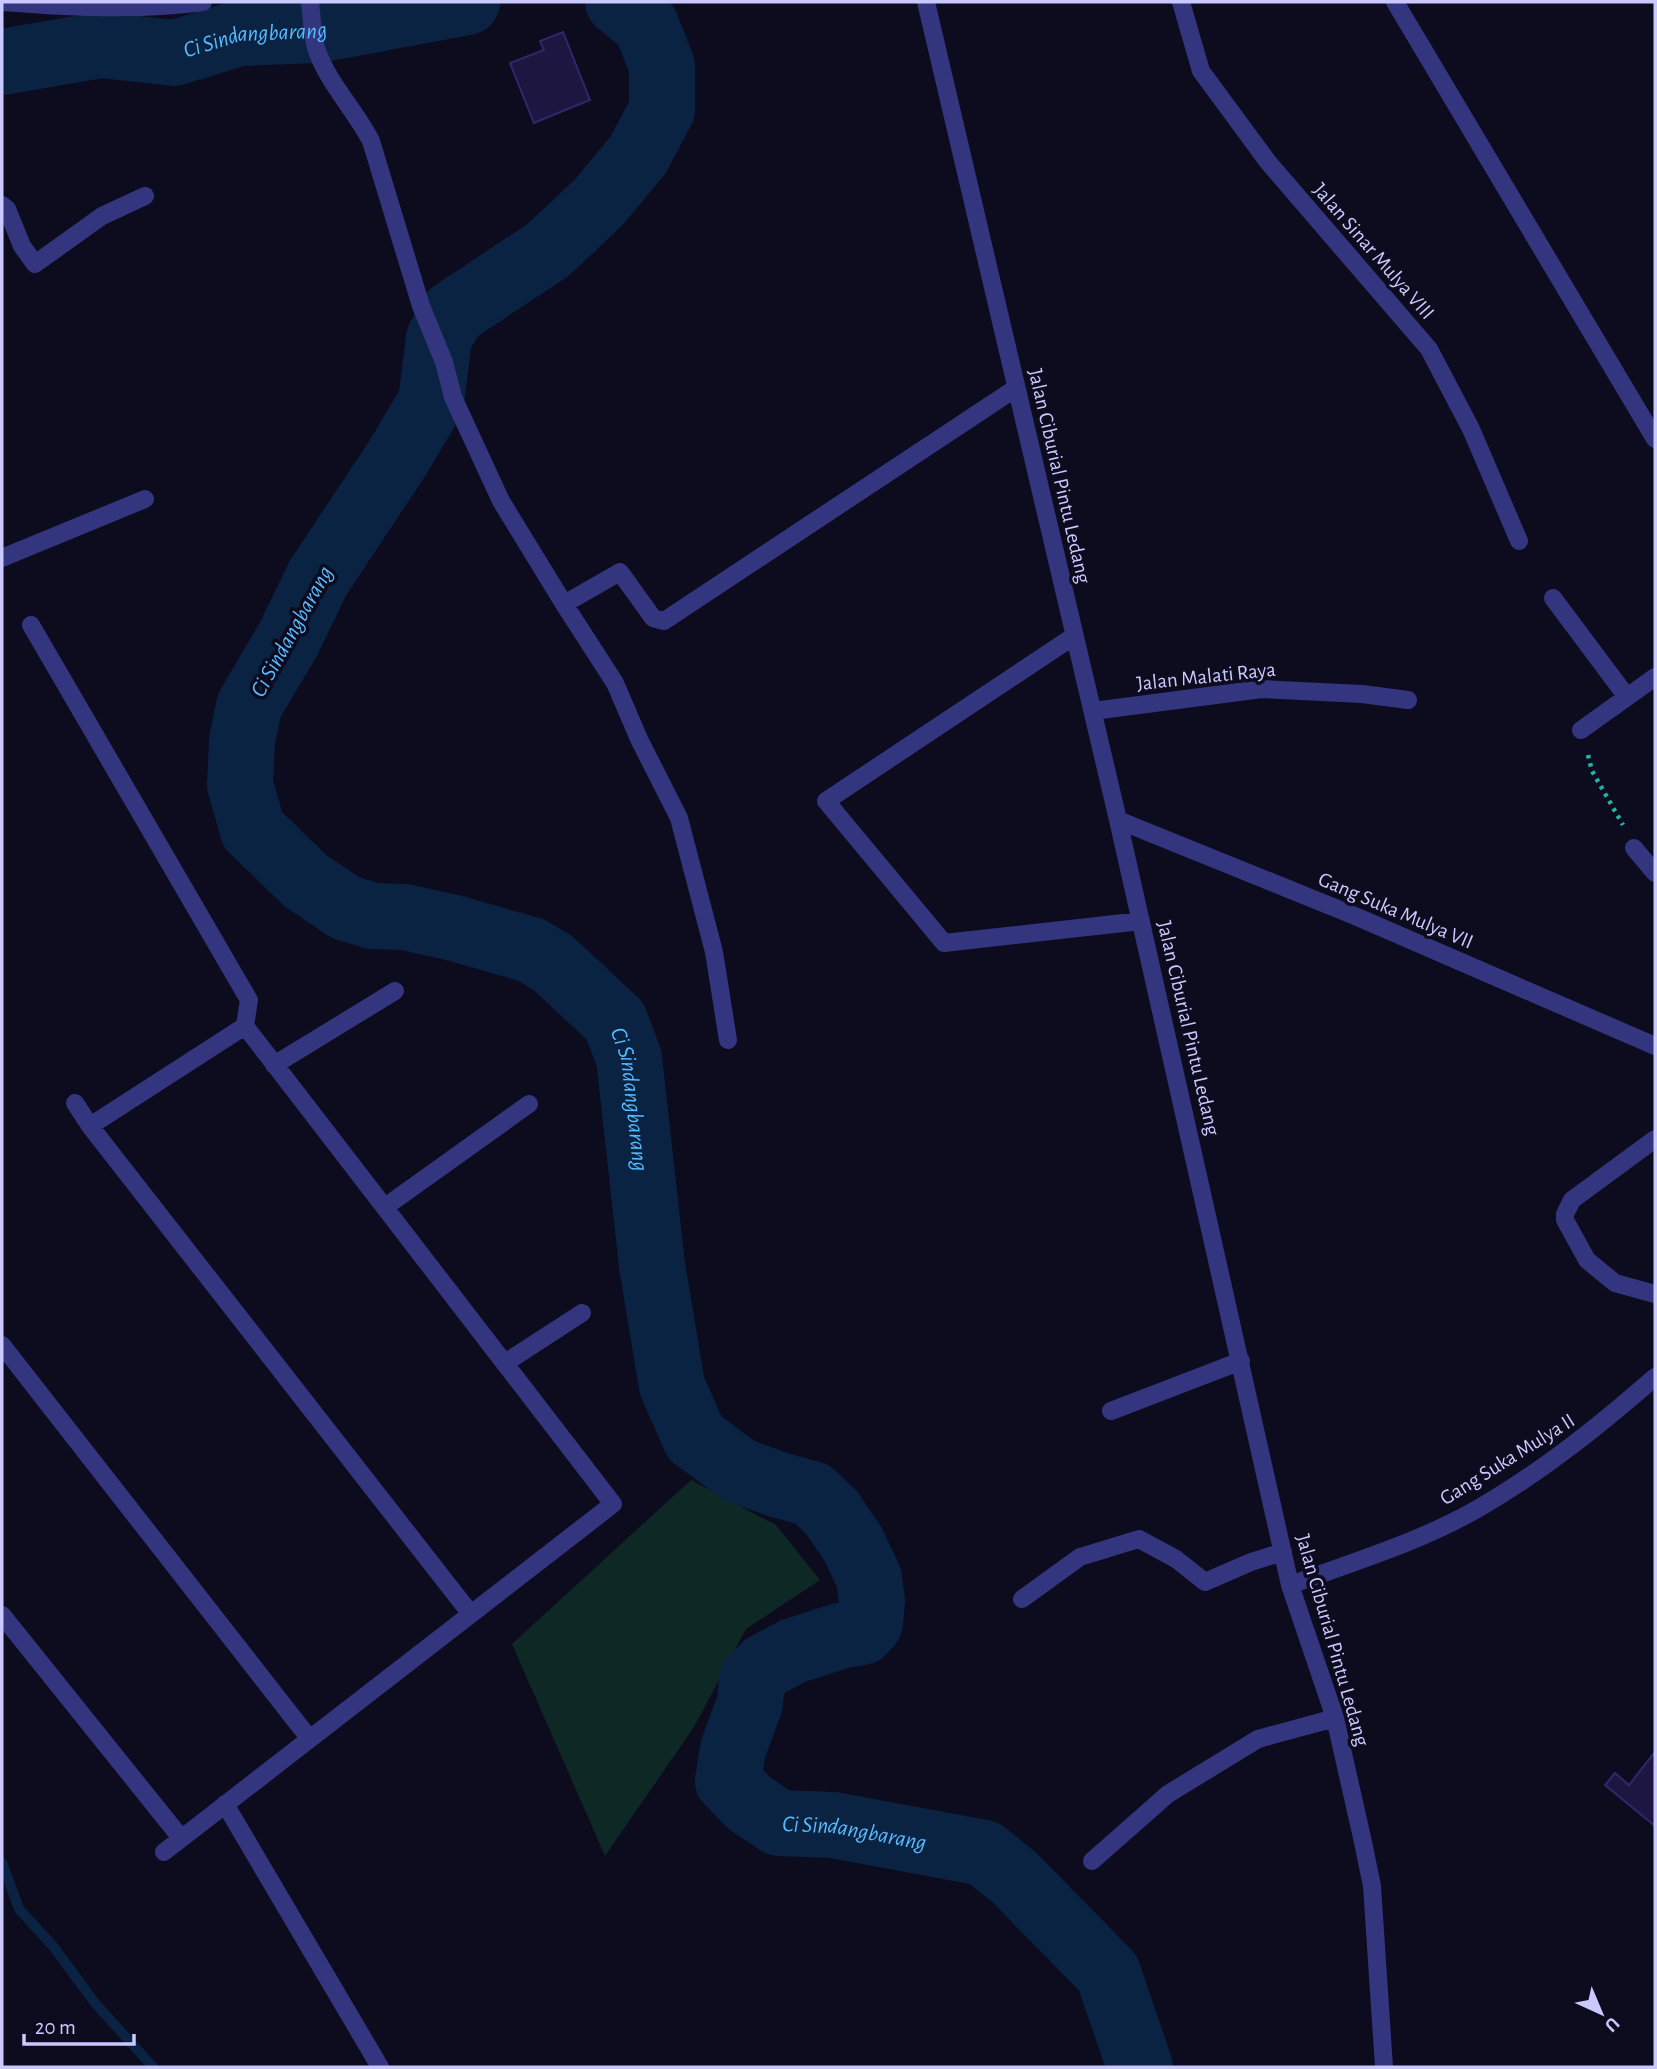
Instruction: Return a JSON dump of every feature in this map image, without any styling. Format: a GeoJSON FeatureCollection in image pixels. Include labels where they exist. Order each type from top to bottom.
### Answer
{"type":"FeatureCollection","features":[{"type":"Feature","properties":{"kind":"street"},"geometry":{"type":"LineString","coordinates":[[2,2],[59,6],[176,5],[203,2]]}},
{"type":"Feature","properties":{"kind":"street","name":"Jalan Ciburial Pintu Ledang"},"geometry":{"type":"LineString","coordinates":[[926,2],[1093,711],[1290,1585],[1335,1718],[1372,1886],[1384,2067]]}},
{"type":"Feature","properties":{"kind":"street","name":"Jalan Sinar Mulya VIII"},"geometry":{"type":"LineString","coordinates":[[1181,2],[1200,71],[1268,162],[1429,349],[1471,429],[1519,541]]}},
{"type":"Feature","properties":{"kind":"street"},"geometry":{"type":"LineString","coordinates":[[1395,2],[1655,439]]}},
{"type":"Feature","properties":{"kind":"street"},"geometry":{"type":"LineString","coordinates":[[311,6],[316,50],[336,88],[358,116],[371,141],[421,306],[444,362],[453,397],[501,502],[615,683],[639,739],[679,818],[714,952],[728,1040]]}},
{"type":"Feature","properties":{"kind":"street"},"geometry":{"type":"LineString","coordinates":[[2,205],[34,264],[102,216],[145,196]]}},
{"type":"Feature","properties":{"kind":"street"},"geometry":{"type":"LineString","coordinates":[[564,604],[620,572],[653,618],[664,621],[1016,388]]}},
{"type":"Feature","properties":{"kind":"street"},"geometry":{"type":"LineString","coordinates":[[2,558],[145,499]]}},
{"type":"Feature","properties":{"kind":"street"},"geometry":{"type":"LineString","coordinates":[[1553,598],[1627,697]]}},
{"type":"Feature","properties":{"kind":"street"},"geometry":{"type":"LineString","coordinates":[[31,625],[249,1000],[245,1026],[612,1504],[164,1852]]}},
{"type":"Feature","properties":{"kind":"street"},"geometry":{"type":"LineString","coordinates":[[1074,636],[826,801],[944,943],[1141,921]]}},
{"type":"Feature","properties":{"kind":"street"},"geometry":{"type":"LineString","coordinates":[[1581,730],[1655,677]]}},
{"type":"Feature","properties":{"kind":"street","name":"Jalan Malati Raya"},"geometry":{"type":"LineString","coordinates":[[1093,711],[1262,690],[1362,694],[1408,700]]}},
{"type":"Feature","properties":{"kind":"street","name":"Gang Suka Mulya VII"},"geometry":{"type":"LineString","coordinates":[[1118,820],[1355,916],[1655,1046]]}},
{"type":"Feature","properties":{"kind":"street"},"geometry":{"type":"LineString","coordinates":[[1634,848],[1655,873]]}},
{"type":"Feature","properties":{"kind":"street"},"geometry":{"type":"LineString","coordinates":[[274,1065],[395,991]]}},
{"type":"Feature","properties":{"kind":"street"},"geometry":{"type":"LineString","coordinates":[[90,1126],[245,1026]]}},
{"type":"Feature","properties":{"kind":"street"},"geometry":{"type":"LineString","coordinates":[[75,1103],[90,1126],[470,1612]]}},
{"type":"Feature","properties":{"kind":"street"},"geometry":{"type":"LineString","coordinates":[[385,1207],[529,1104]]}},
{"type":"Feature","properties":{"kind":"street"},"geometry":{"type":"LineString","coordinates":[[1655,1139],[1572,1200],[1564,1214],[1587,1260],[1615,1283],[1655,1294]]}},
{"type":"Feature","properties":{"kind":"street"},"geometry":{"type":"LineString","coordinates":[[505,1363],[582,1313]]}},
{"type":"Feature","properties":{"kind":"street"},"geometry":{"type":"LineString","coordinates":[[2,1345],[309,1738]]}},
{"type":"Feature","properties":{"kind":"street"},"geometry":{"type":"LineString","coordinates":[[1111,1410],[1241,1361]]}},
{"type":"Feature","properties":{"kind":"street","name":"Gang Suka Mulya II"},"geometry":{"type":"LineString","coordinates":[[1290,1585],[1425,1535],[1478,1509],[1522,1482],[1591,1432],[1655,1377]]}},
{"type":"Feature","properties":{"kind":"street"},"geometry":{"type":"LineString","coordinates":[[1022,1599],[1080,1557],[1139,1539],[1176,1559],[1205,1582],[1283,1552]]}},
{"type":"Feature","properties":{"kind":"street"},"geometry":{"type":"LineString","coordinates":[[2,1615],[181,1838]]}},
{"type":"Feature","properties":{"kind":"street"},"geometry":{"type":"LineString","coordinates":[[1092,1861],[1168,1794],[1258,1739],[1335,1718]]}},
{"type":"Feature","properties":{"kind":"street"},"geometry":{"type":"LineString","coordinates":[[225,1804],[380,2067]]}},
{"type":"Feature","properties":{"kind":"path"},"geometry":{"type":"LineString","coordinates":[[1581,730],[1592,771],[1634,848]]}},
{"type":"Feature","properties":{"kind":"green space"},"geometry":{"type":"Polygon","coordinates":[[[691,1480],[776,1525],[820,1580],[746,1629],[694,1727],[605,1856],[512,1644],[691,1480]]]}},
{"type":"Feature","properties":{"kind":"building"},"geometry":{"type":"Polygon","coordinates":[[[563,32],[590,100],[534,123],[510,63],[544,50],[540,41],[563,32]]]}},
{"type":"Feature","properties":{"kind":"building"},"geometry":{"type":"Polygon","coordinates":[[[1655,1752],[1655,1826],[1605,1785],[1615,1773],[1629,1785],[1655,1752]]]}},
{"type":"Feature","properties":{"kind":"waterway","name":"Ci Sindangbarang"},"geometry":{"type":"LineString","coordinates":[[2,62],[101,45],[174,53],[240,33],[317,30],[467,2]]}},
{"type":"Feature","properties":{"kind":"waterway","name":"Ci Sindangbarang"},"geometry":{"type":"LineString","coordinates":[[618,2],[646,25],[662,66],[662,110],[638,155],[599,202],[548,250],[453,313],[439,338],[431,402],[397,459],[318,578],[288,640],[249,706],[242,741],[240,785],[253,830],[306,881],[346,908],[373,916],[405,917],[454,928],[531,950],[554,964],[615,1021],[629,1058],[652,1265],[672,1386],[695,1438],[740,1471],[812,1494],[832,1513],[853,1544],[869,1578],[872,1601],[870,1623],[862,1632],[793,1651],[765,1666],[752,1680],[750,1703],[733,1749],[728,1781],[749,1803],[779,1823],[833,1825],[984,1853],[1015,1878],[1108,1973],[1140,2067]]}},
{"type":"Feature","properties":{"kind":"waterway"},"geometry":{"type":"LineString","coordinates":[[2,1862],[19,1909],[53,1946],[95,2003],[153,2067]]}}]}
